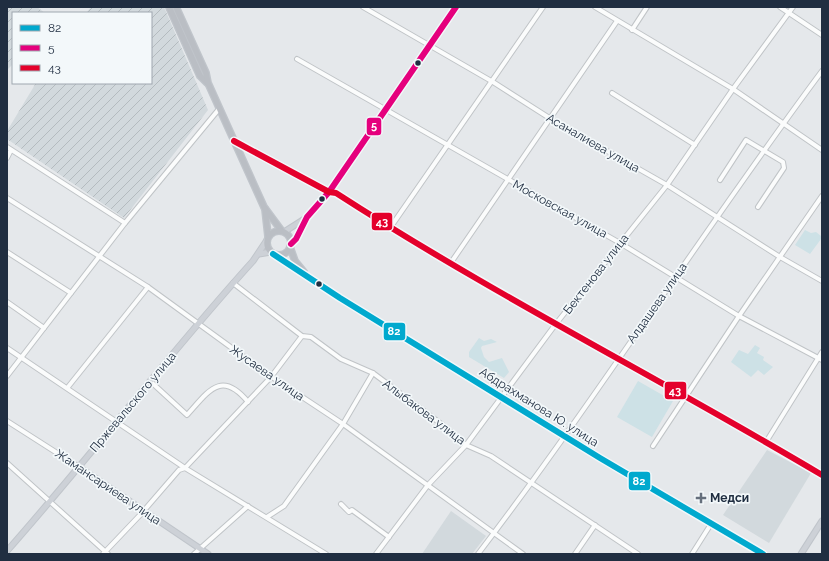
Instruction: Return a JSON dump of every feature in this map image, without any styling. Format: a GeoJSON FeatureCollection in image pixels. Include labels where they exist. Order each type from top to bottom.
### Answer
{"type":"FeatureCollection","features":[{"type":"Feature","properties":{"kind":"highway"},"geometry":{"type":"LineString","coordinates":[[169,7],[200,76],[208,83]]}},
{"type":"Feature","properties":{"kind":"highway"},"geometry":{"type":"LineString","coordinates":[[176,7],[206,73],[208,83],[219,109],[264,206],[268,222],[267,247],[272,253],[283,255],[291,246],[290,236],[282,231],[264,206]]}},
{"type":"Feature","properties":{"kind":"highway"},"geometry":{"type":"LineString","coordinates":[[268,238],[273,232],[282,231]]}},
{"type":"Feature","properties":{"kind":"highway","name":"Абдрахманова Ю. улица"},"geometry":{"type":"LineString","coordinates":[[291,246],[295,261],[305,274]]}},
{"type":"Feature","properties":{"kind":"highway","name":"Абдрахманова Ю. улица"},"geometry":{"type":"LineString","coordinates":[[272,253],[340,298],[711,524],[763,554]]}},
{"type":"Feature","properties":{"kind":"main road"},"geometry":{"type":"LineString","coordinates":[[291,246],[307,217],[329,192],[456,7]]}},
{"type":"Feature","properties":{"kind":"main road"},"geometry":{"type":"LineString","coordinates":[[234,141],[329,192],[336,194],[450,264],[555,325],[620,358],[822,475]]}},
{"type":"Feature","properties":{"kind":"main road"},"geometry":{"type":"LineString","coordinates":[[282,231],[307,217]]}},
{"type":"Feature","properties":{"kind":"main road","name":"Пржевальского улица"},"geometry":{"type":"LineString","coordinates":[[7,551],[50,502],[198,324],[259,254],[268,238]]}},
{"type":"Feature","properties":{"kind":"main road"},"geometry":{"type":"LineString","coordinates":[[259,254],[272,253]]}},
{"type":"Feature","properties":{"kind":"main road","name":"Жамансариева улица"},"geometry":{"type":"LineString","coordinates":[[79,467],[208,554]]}},
{"type":"Feature","properties":{"kind":"main road"},"geometry":{"type":"LineString","coordinates":[[801,554],[822,521]]}},
{"type":"Feature","properties":{"kind":"street","name":"Асаналиева улица"},"geometry":{"type":"LineString","coordinates":[[363,7],[493,82],[551,119],[667,185],[717,218],[822,281]]}},
{"type":"Feature","properties":{"kind":"street"},"geometry":{"type":"LineString","coordinates":[[390,228],[493,82],[543,7]]}},
{"type":"Feature","properties":{"kind":"street"},"geometry":{"type":"LineString","coordinates":[[595,7],[733,89],[782,125],[822,150]]}},
{"type":"Feature","properties":{"kind":"street"},"geometry":{"type":"LineString","coordinates":[[632,30],[647,7]]}},
{"type":"Feature","properties":{"kind":"street"},"geometry":{"type":"LineString","coordinates":[[780,7],[788,14],[822,35]]}},
{"type":"Feature","properties":{"kind":"street","name":"Бектенова улица"},"geometry":{"type":"LineString","coordinates":[[376,554],[428,485],[466,445],[555,325],[667,185],[733,89],[792,8]]}},
{"type":"Feature","properties":{"kind":"street"},"geometry":{"type":"LineString","coordinates":[[450,264],[509,181],[617,21]]}},
{"type":"Feature","properties":{"kind":"street","name":"Московская улица"},"geometry":{"type":"LineString","coordinates":[[296,59],[620,243],[739,316],[820,359]]}},
{"type":"Feature","properties":{"kind":"street","name":"Алдашева улица"},"geometry":{"type":"LineString","coordinates":[[478,554],[566,436],[674,277],[822,71]]}},
{"type":"Feature","properties":{"kind":"street"},"geometry":{"type":"LineString","coordinates":[[612,93],[695,145]]}},
{"type":"Feature","properties":{"kind":"street"},"geometry":{"type":"LineString","coordinates":[[7,376],[125,223],[219,109]]}},
{"type":"Feature","properties":{"kind":"street"},"geometry":{"type":"LineString","coordinates":[[720,180],[746,140],[782,162],[784,166],[758,207]]}},
{"type":"Feature","properties":{"kind":"street"},"geometry":{"type":"LineString","coordinates":[[7,158],[9,148],[125,223]]}},
{"type":"Feature","properties":{"kind":"street"},"geometry":{"type":"LineString","coordinates":[[653,446],[739,316],[822,196]]}},
{"type":"Feature","properties":{"kind":"street","name":"Жусаева улица"},"geometry":{"type":"LineString","coordinates":[[7,198],[148,287],[271,377],[343,424],[524,554]]}},
{"type":"Feature","properties":{"kind":"street"},"geometry":{"type":"LineString","coordinates":[[7,252],[71,293]]}},
{"type":"Feature","properties":{"kind":"street","name":"Алыбакова улица"},"geometry":{"type":"LineString","coordinates":[[233,283],[302,336],[311,337],[342,359],[373,373],[444,426],[466,445],[491,456],[638,554]]}},
{"type":"Feature","properties":{"kind":"street"},"geometry":{"type":"LineString","coordinates":[[68,387],[148,287]]}},
{"type":"Feature","properties":{"kind":"street"},"geometry":{"type":"LineString","coordinates":[[7,302],[44,328]]}},
{"type":"Feature","properties":{"kind":"street"},"geometry":{"type":"LineString","coordinates":[[7,463],[105,553],[179,470],[185,468],[271,377],[302,336]]}},
{"type":"Feature","properties":{"kind":"street"},"geometry":{"type":"LineString","coordinates":[[7,348],[68,387],[116,422],[185,468],[326,554]]}},
{"type":"Feature","properties":{"kind":"street"},"geometry":{"type":"LineString","coordinates":[[766,442],[820,359],[822,352]]}},
{"type":"Feature","properties":{"kind":"street"},"geometry":{"type":"LineString","coordinates":[[267,517],[284,506],[343,424],[373,373]]}},
{"type":"Feature","properties":{"kind":"street"},"geometry":{"type":"LineString","coordinates":[[150,381],[187,415],[211,388],[219,386],[231,387],[239,391],[248,402]]}},
{"type":"Feature","properties":{"kind":"street","name":"Жамансариева улица"},"geometry":{"type":"LineString","coordinates":[[7,421],[79,467]]}},
{"type":"Feature","properties":{"kind":"street"},"geometry":{"type":"LineString","coordinates":[[341,504],[349,512],[352,510],[389,538]]}},
{"type":"Feature","properties":{"kind":"street"},"geometry":{"type":"LineString","coordinates":[[194,554],[248,506]]}},
{"type":"Feature","properties":{"kind":"street"},"geometry":{"type":"LineString","coordinates":[[692,554],[711,524]]}},
{"type":"Feature","properties":{"kind":"street"},"geometry":{"type":"LineString","coordinates":[[576,554],[595,525]]}},
{"type":"Feature","properties":{"kind":"shaded area"},"geometry":{"type":"Polygon","coordinates":[[[7,7],[37,7],[44,12],[12,12],[12,65],[7,70],[7,7]]]}},
{"type":"Feature","properties":{"kind":"shaded area"},"geometry":{"type":"Polygon","coordinates":[[[91,7],[164,7],[208,110],[124,218],[7,139],[7,131],[35,84],[152,84],[152,12],[87,12],[91,7]]]}},
{"type":"Feature","properties":{"kind":"shaded area"},"geometry":{"type":"Polygon","coordinates":[[[805,230],[811,233],[816,232],[821,236],[821,239],[810,254],[795,245],[805,230]]]}},
{"type":"Feature","properties":{"kind":"shaded area"},"geometry":{"type":"Polygon","coordinates":[[[479,338],[484,341],[491,339],[497,342],[482,346],[481,348],[484,357],[489,362],[502,358],[509,372],[504,378],[469,357],[469,352],[479,338]]]}},
{"type":"Feature","properties":{"kind":"shaded area"},"geometry":{"type":"Polygon","coordinates":[[[755,345],[760,348],[757,353],[764,357],[763,360],[773,367],[764,375],[758,370],[751,377],[731,362],[739,350],[748,354],[755,345]]]}},
{"type":"Feature","properties":{"kind":"shaded area"},"geometry":{"type":"Polygon","coordinates":[[[638,381],[673,401],[652,437],[617,417],[638,381]]]}},
{"type":"Feature","properties":{"kind":"shaded area"},"geometry":{"type":"Polygon","coordinates":[[[767,450],[811,473],[769,543],[723,515],[767,450]]]}},
{"type":"Feature","properties":{"kind":"shaded area"},"geometry":{"type":"Polygon","coordinates":[[[451,511],[486,536],[472,554],[422,554],[451,511]]]}},
{"type":"Feature","properties":{"kind":"transit line","name":"5"},"geometry":{"type":"LineString","coordinates":[[291,244],[296,239],[307,217],[329,192],[456,7]]}},
{"type":"Feature","properties":{"kind":"transit line","name":"43"},"geometry":{"type":"LineString","coordinates":[[234,141],[329,192],[336,193],[456,267],[822,475]]}},
{"type":"Feature","properties":{"kind":"transit line","name":"82"},"geometry":{"type":"LineString","coordinates":[[273,254],[340,298],[600,458],[763,554]]}},
{"type":"Feature","properties":{"kind":"place","name":"Медси"},"geometry":{"type":"Point","coordinates":[701,498]}}]}
